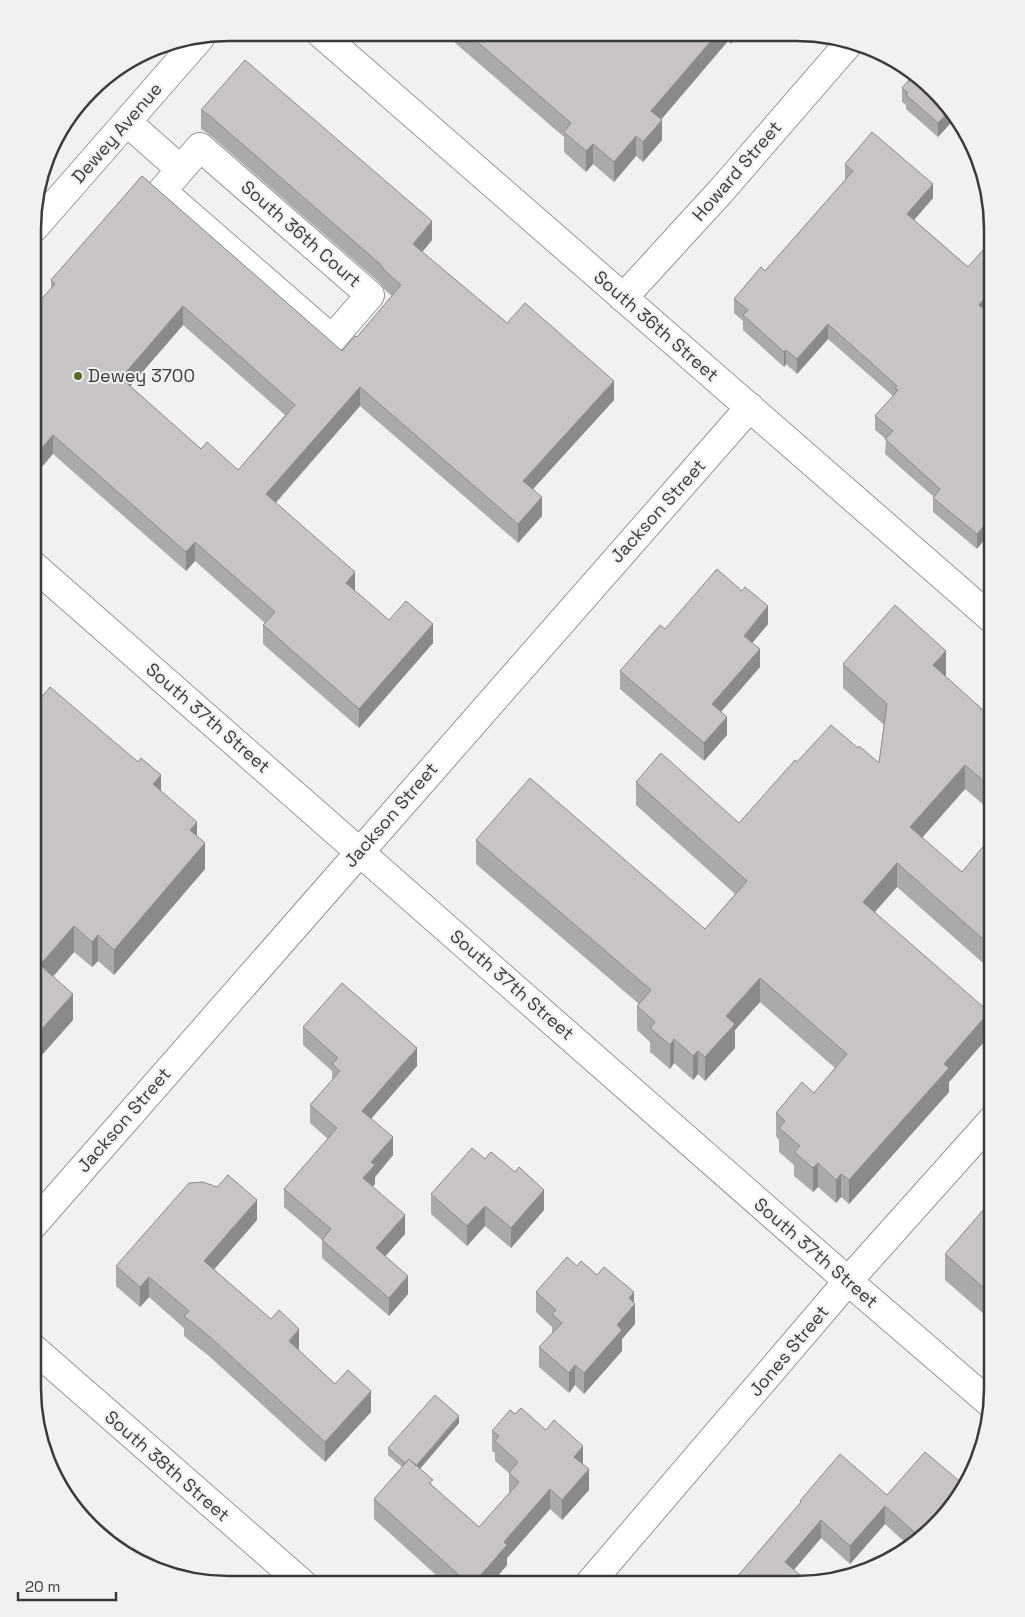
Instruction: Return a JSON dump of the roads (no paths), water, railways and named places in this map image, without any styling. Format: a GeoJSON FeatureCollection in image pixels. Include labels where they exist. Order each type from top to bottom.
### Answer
{"type":"FeatureCollection","features":[{"type":"Feature","properties":{"kind":"street","name":"South 36th Street"},"geometry":{"type":"LineString","coordinates":[[329,41],[984,612]]}},
{"type":"Feature","properties":{"kind":"street","name":"Dewey Avenue"},"geometry":{"type":"LineString","coordinates":[[42,219],[194,45]]}},
{"type":"Feature","properties":{"kind":"street","name":"Howard Street"},"geometry":{"type":"LineString","coordinates":[[623,298],[721,191],[845,48]]}},
{"type":"Feature","properties":{"kind":"street"},"geometry":{"type":"LineString","coordinates":[[128,122],[180,169]]}},
{"type":"Feature","properties":{"kind":"street","name":"South 36th Court"},"geometry":{"type":"LineString","coordinates":[[200,147],[370,295],[332,338],[162,191],[180,169],[200,147]]}},
{"type":"Feature","properties":{"kind":"street","name":"Jackson Street"},"geometry":{"type":"LineString","coordinates":[[41,1216],[750,406]]}},
{"type":"Feature","properties":{"kind":"street","name":"South 37th Street"},"geometry":{"type":"LineString","coordinates":[[41,572],[848,1281],[983,1397]]}},
{"type":"Feature","properties":{"kind":"street","name":"Jones Street"},"geometry":{"type":"LineString","coordinates":[[596,1576],[848,1281],[984,1129]]}},
{"type":"Feature","properties":{"kind":"street","name":"South 38th Street"},"geometry":{"type":"LineString","coordinates":[[41,1356],[294,1576]]}},
{"type":"Feature","properties":{"kind":"place","name":"Dewey 3700"},"geometry":{"type":"Point","coordinates":[78,376]}}]}
